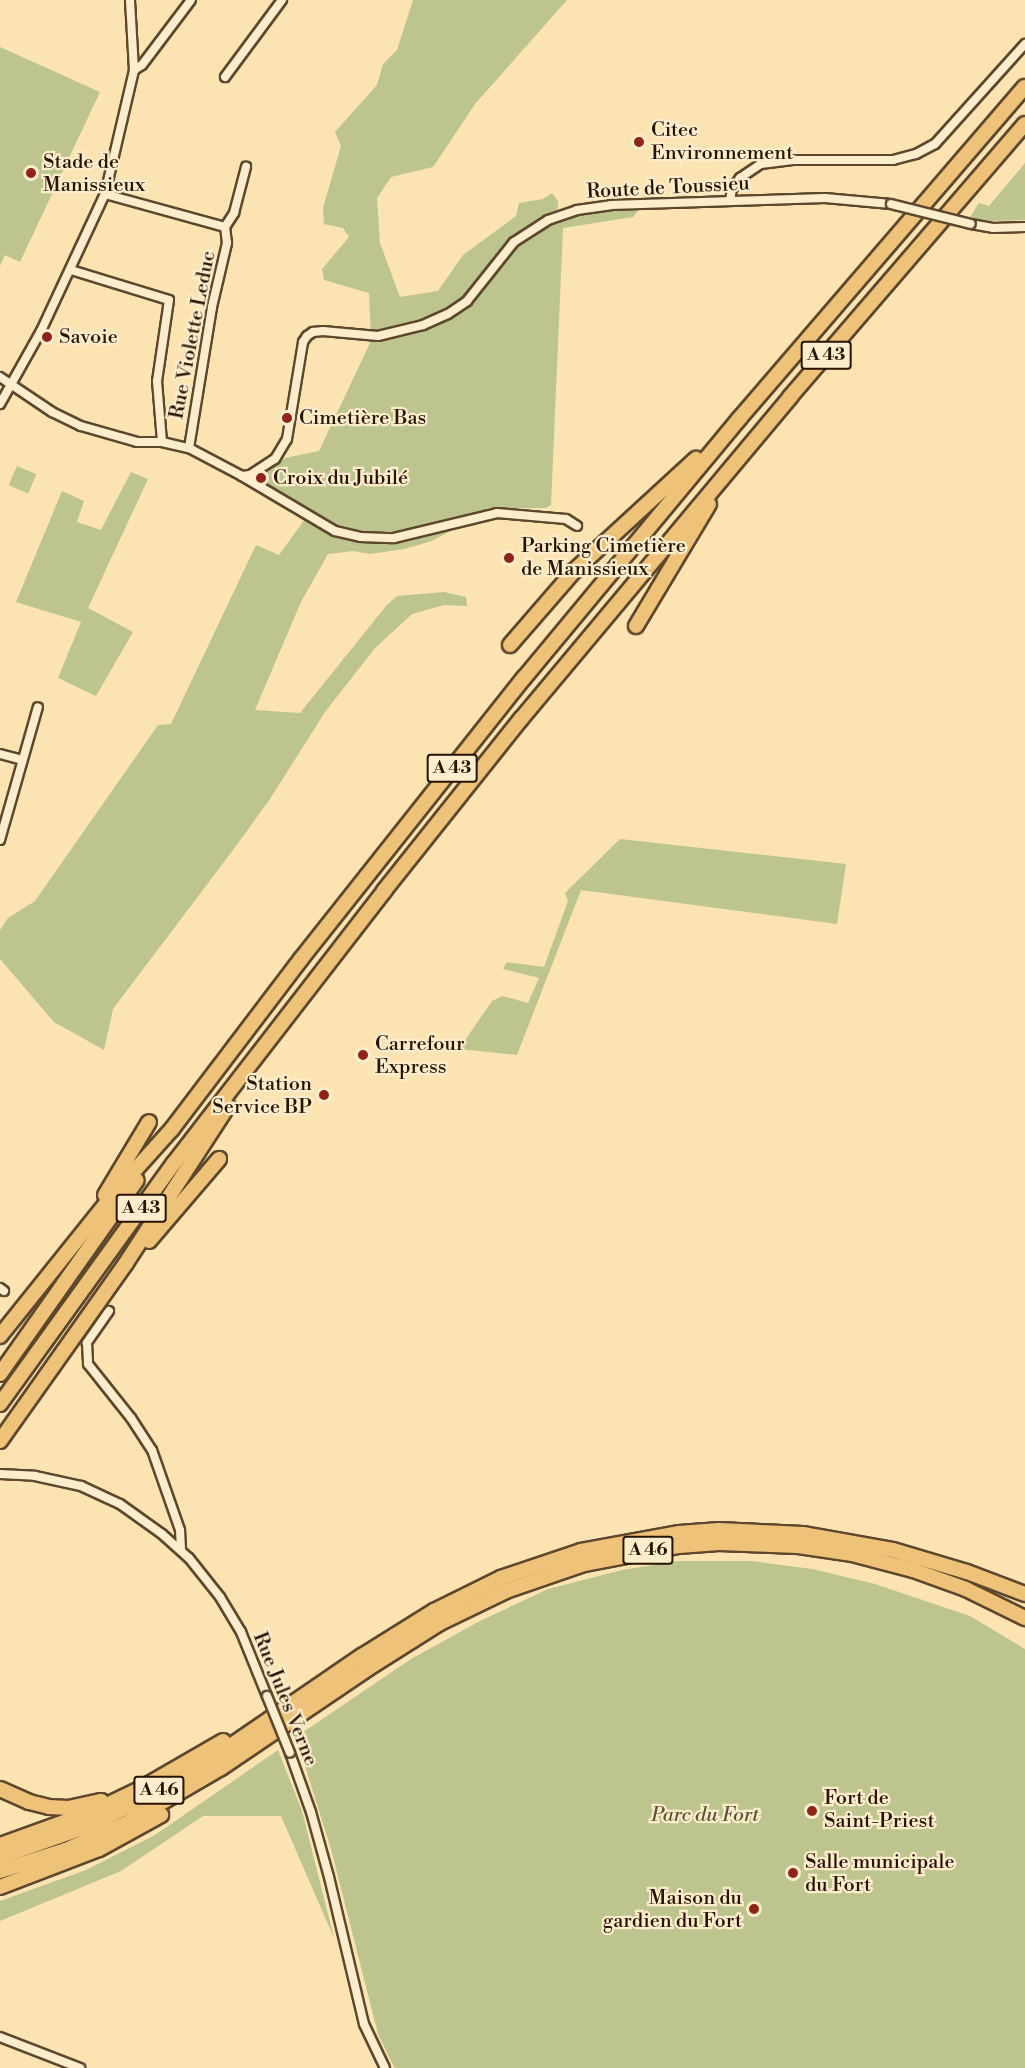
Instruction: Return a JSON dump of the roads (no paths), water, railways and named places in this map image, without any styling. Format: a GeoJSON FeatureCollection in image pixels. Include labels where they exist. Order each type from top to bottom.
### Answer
{"type":"FeatureCollection","features":[{"type":"Feature","properties":{"kind":"highway","name":"A 43"},"geometry":{"type":"LineString","coordinates":[[0,1374],[172,1129],[460,757],[739,419],[1025,87]]}},
{"type":"Feature","properties":{"kind":"highway","name":"A 43"},"geometry":{"type":"LineString","coordinates":[[0,1404],[174,1163],[521,719],[732,466],[1025,124]]}},
{"type":"Feature","properties":{"kind":"highway"},"geometry":{"type":"LineString","coordinates":[[510,645],[574,571],[739,419]]}},
{"type":"Feature","properties":{"kind":"highway"},"geometry":{"type":"LineString","coordinates":[[636,626],[732,466]]}},
{"type":"Feature","properties":{"kind":"highway"},"geometry":{"type":"LineString","coordinates":[[0,1441],[104,1295],[287,1016]]}},
{"type":"Feature","properties":{"kind":"highway"},"geometry":{"type":"LineString","coordinates":[[77,1240],[149,1122]]}},
{"type":"Feature","properties":{"kind":"highway"},"geometry":{"type":"LineString","coordinates":[[0,1336],[77,1240],[172,1129]]}},
{"type":"Feature","properties":{"kind":"highway"},"geometry":{"type":"LineString","coordinates":[[104,1295],[219,1159]]}},
{"type":"Feature","properties":{"kind":"highway","name":"A 46"},"geometry":{"type":"LineString","coordinates":[[0,1857],[81,1829],[139,1802],[204,1764],[395,1634],[466,1594],[545,1562],[615,1543],[698,1531],[781,1532],[862,1543],[924,1559],[964,1574],[1024,1614]]}},
{"type":"Feature","properties":{"kind":"highway","name":"A 46"},"geometry":{"type":"LineString","coordinates":[[0,1871],[66,1850],[125,1824],[182,1793],[407,1642],[472,1606],[551,1574],[616,1556],[654,1549],[719,1544],[762,1544],[852,1554],[936,1577],[1024,1614]]}},
{"type":"Feature","properties":{"kind":"highway"},"geometry":{"type":"LineString","coordinates":[[924,1559],[1025,1594]]}},
{"type":"Feature","properties":{"kind":"highway"},"geometry":{"type":"LineString","coordinates":[[0,1845],[64,1824],[140,1789],[304,1695]]}},
{"type":"Feature","properties":{"kind":"highway"},"geometry":{"type":"LineString","coordinates":[[0,1885],[99,1849],[157,1818],[188,1798],[261,1741]]}},
{"type":"Feature","properties":{"kind":"highway"},"geometry":{"type":"LineString","coordinates":[[0,1790],[29,1802],[68,1808],[140,1789]]}},
{"type":"Feature","properties":{"kind":"street"},"geometry":{"type":"LineString","coordinates":[[0,404],[71,270],[105,194],[134,70],[130,0]]}},
{"type":"Feature","properties":{"kind":"street"},"geometry":{"type":"LineString","coordinates":[[134,70],[142,65],[191,0]]}},
{"type":"Feature","properties":{"kind":"street"},"geometry":{"type":"LineString","coordinates":[[225,77],[282,0]]}},
{"type":"Feature","properties":{"kind":"street"},"geometry":{"type":"LineString","coordinates":[[730,201],[732,189],[740,178],[761,164],[793,160],[893,160],[926,149],[935,144],[1025,44]]}},
{"type":"Feature","properties":{"kind":"street","name":"Rue Violette Leduc"},"geometry":{"type":"LineString","coordinates":[[189,448],[212,307],[227,243],[225,228],[234,213],[246,167]]}},
{"type":"Feature","properties":{"kind":"street","name":"Rue Violette Leduc"},"geometry":{"type":"LineString","coordinates":[[105,194],[225,228]]}},
{"type":"Feature","properties":{"kind":"street","name":"Route de Toussieu"},"geometry":{"type":"LineString","coordinates":[[242,476],[261,470],[275,459],[287,439],[303,342],[313,332],[378,336],[423,325],[448,314],[467,301],[514,242],[548,220],[569,212],[611,205],[825,198],[891,204],[993,228],[1025,226]]}},
{"type":"Feature","properties":{"kind":"street"},"geometry":{"type":"LineString","coordinates":[[71,270],[169,300],[157,381],[162,442]]}},
{"type":"Feature","properties":{"kind":"street"},"geometry":{"type":"LineString","coordinates":[[0,377],[52,412],[81,426],[137,442],[162,442],[189,448],[242,476],[335,531],[360,537],[394,538],[498,513],[566,519],[577,526]]}},
{"type":"Feature","properties":{"kind":"street"},"geometry":{"type":"LineString","coordinates":[[0,840],[3,817],[38,707]]}},
{"type":"Feature","properties":{"kind":"street"},"geometry":{"type":"LineString","coordinates":[[0,754],[22,760]]}},
{"type":"Feature","properties":{"kind":"street"},"geometry":{"type":"LineString","coordinates":[[109,1311],[87,1343],[88,1365],[131,1418],[152,1450],[180,1530],[182,1550]]}},
{"type":"Feature","properties":{"kind":"street","name":"Rue Jules Verne"},"geometry":{"type":"LineString","coordinates":[[1,1474],[58,1480],[95,1491],[132,1511],[182,1550],[211,1584],[234,1619],[290,1753],[311,1812],[364,2024],[385,2068]]}},
{"type":"Feature","properties":{"kind":"street"},"geometry":{"type":"LineString","coordinates":[[0,2037],[80,2068]]}},
{"type":"Feature","properties":{"kind":"place","name":"Citec Environnement"},"geometry":{"type":"Point","coordinates":[639,142]}},
{"type":"Feature","properties":{"kind":"place","name":"Stade de Manissieux"},"geometry":{"type":"Point","coordinates":[31,173]}},
{"type":"Feature","properties":{"kind":"place","name":"Savoie"},"geometry":{"type":"Point","coordinates":[47,337]}},
{"type":"Feature","properties":{"kind":"place","name":"Cimetière Bas"},"geometry":{"type":"Point","coordinates":[287,418]}},
{"type":"Feature","properties":{"kind":"place","name":"Croix du Jubilé"},"geometry":{"type":"Point","coordinates":[261,478]}},
{"type":"Feature","properties":{"kind":"place","name":"Parking Cimetière de Manissieux"},"geometry":{"type":"Point","coordinates":[509,558]}},
{"type":"Feature","properties":{"kind":"place","name":"Carrefour Express"},"geometry":{"type":"Point","coordinates":[363,1055]}},
{"type":"Feature","properties":{"kind":"place","name":"Station Service BP"},"geometry":{"type":"Point","coordinates":[324,1095]}},
{"type":"Feature","properties":{"kind":"place","name":"Fort de Saint-Priest"},"geometry":{"type":"Point","coordinates":[812,1811]}},
{"type":"Feature","properties":{"kind":"place","name":"Salle municipale du Fort"},"geometry":{"type":"Point","coordinates":[793,1873]}},
{"type":"Feature","properties":{"kind":"place","name":"Maison du gardien du Fort"},"geometry":{"type":"Point","coordinates":[754,1909]}},
{"type":"Feature","properties":{"kind":"park label","name":"Parc du Fort"},"geometry":{"type":"Point","coordinates":[705,1815]}}]}
